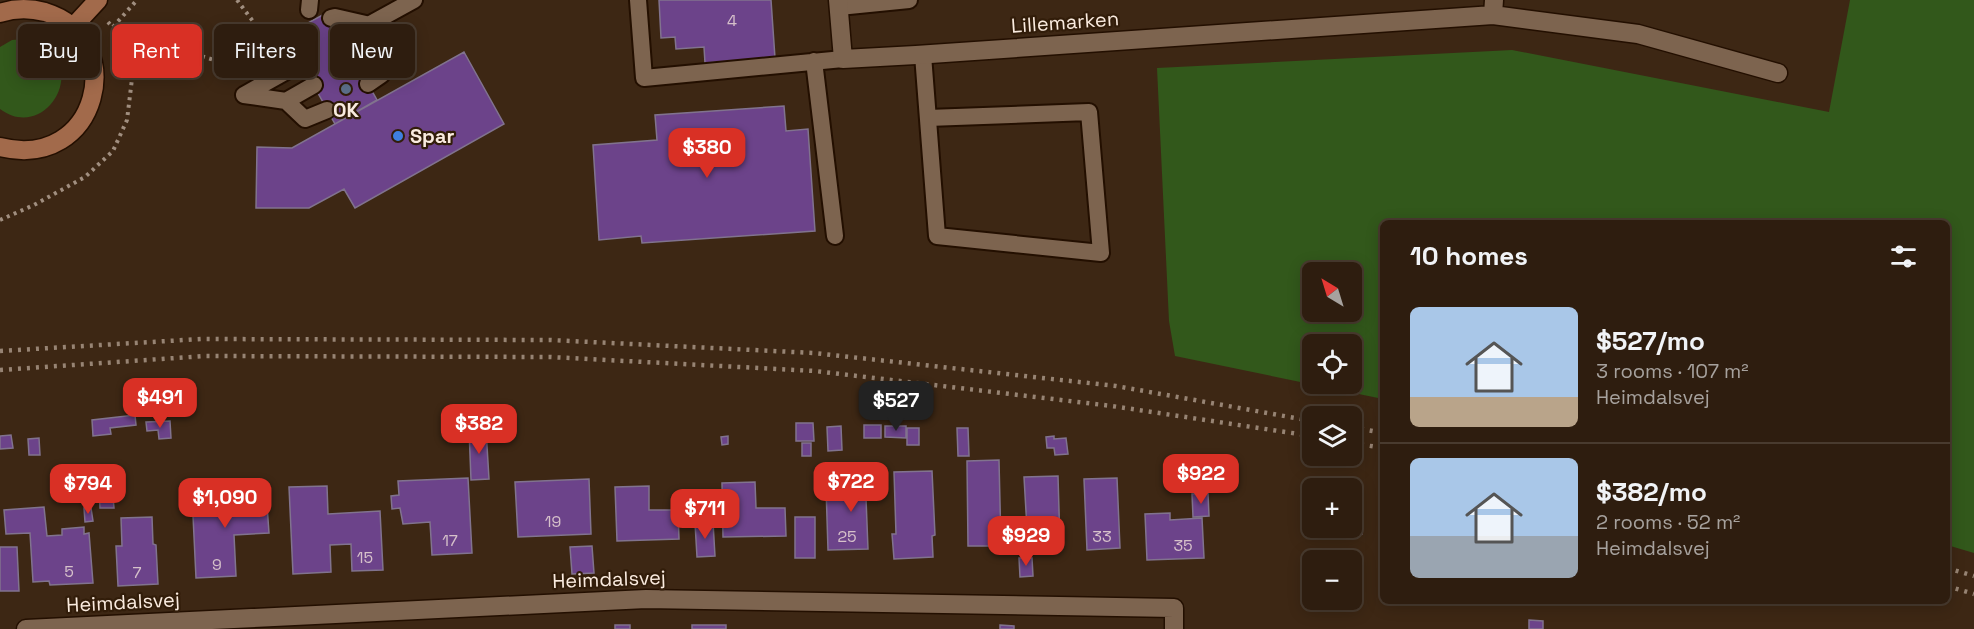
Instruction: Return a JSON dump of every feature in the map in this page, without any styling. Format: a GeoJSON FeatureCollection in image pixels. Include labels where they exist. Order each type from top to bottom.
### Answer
{"type":"FeatureCollection","features":[{"type":"Feature","properties":{"kind":"street"},"geometry":{"type":"LineString","coordinates":[[75,24],[95,3]]}},
{"type":"Feature","properties":{"kind":"street"},"geometry":{"type":"LineString","coordinates":[[839,3],[843,58]]}},
{"type":"Feature","properties":{"kind":"street","name":"Lillemarken"},"geometry":{"type":"LineString","coordinates":[[843,58],[923,55],[1493,8],[1638,34],[1778,73]]}},
{"type":"Feature","properties":{"kind":"street"},"geometry":{"type":"LineString","coordinates":[[0,13],[32,9],[54,15],[68,24]]}},
{"type":"Feature","properties":{"kind":"street"},"geometry":{"type":"LineString","coordinates":[[0,147],[18,151],[40,149],[61,141],[78,126],[90,107],[95,78]]}},
{"type":"Feature","properties":{"kind":"street","name":"Heimdalsvej"},"geometry":{"type":"LineString","coordinates":[[26,629],[646,599],[1174,608],[1174,629]]}},
{"type":"Feature","properties":{"kind":"lane"},"geometry":{"type":"LineString","coordinates":[[372,24],[414,0]]}},
{"type":"Feature","properties":{"kind":"lane"},"geometry":{"type":"LineString","coordinates":[[638,0],[644,78],[843,58]]}},
{"type":"Feature","properties":{"kind":"lane"},"geometry":{"type":"LineString","coordinates":[[839,3],[909,0]]}},
{"type":"Feature","properties":{"kind":"lane"},"geometry":{"type":"LineString","coordinates":[[331,18],[366,24]]}},
{"type":"Feature","properties":{"kind":"lane"},"geometry":{"type":"LineString","coordinates":[[923,55],[937,236],[1101,253],[1089,112],[928,118]]}},
{"type":"Feature","properties":{"kind":"lane"},"geometry":{"type":"LineString","coordinates":[[814,61],[835,236]]}},
{"type":"Feature","properties":{"kind":"lane"},"geometry":{"type":"LineString","coordinates":[[274,78],[244,95],[286,101],[305,119],[327,110]]}},
{"type":"Feature","properties":{"kind":"lane"},"geometry":{"type":"LineString","coordinates":[[368,84],[377,78]]}},
{"type":"Feature","properties":{"kind":"lane"},"geometry":{"type":"LineString","coordinates":[[286,101],[314,85]]}},
{"type":"Feature","properties":{"kind":"path"},"geometry":{"type":"LineString","coordinates":[[116,24],[137,0]]}},
{"type":"Feature","properties":{"kind":"path"},"geometry":{"type":"LineString","coordinates":[[237,0],[255,24]]}},
{"type":"Feature","properties":{"kind":"path"},"geometry":{"type":"LineString","coordinates":[[95,3],[112,26]]}},
{"type":"Feature","properties":{"kind":"path"},"geometry":{"type":"LineString","coordinates":[[0,220],[86,177],[113,151],[127,120],[132,78]]}},
{"type":"Feature","properties":{"kind":"green space"},"geometry":{"type":"Polygon","coordinates":[[[1850,0],[1974,0],[1974,553],[1950,546],[1950,220],[1380,220],[1380,398],[1359,394],[1362,394],[1362,334],[1302,334],[1302,382],[1175,356],[1169,321],[1157,68],[1512,50],[1829,112],[1850,0]]]}},
{"type":"Feature","properties":{"kind":"green space"},"geometry":{"type":"Polygon","coordinates":[[[12,40],[18,40],[18,78],[61,78],[57,94],[48,107],[34,116],[18,117],[0,109],[0,47],[12,40]]]}},
{"type":"Feature","properties":{"kind":"building"},"geometry":{"type":"Polygon","coordinates":[[[659,0],[771,0],[775,58],[705,63],[704,47],[676,49],[675,37],[661,38],[659,0]]]}},
{"type":"Feature","properties":{"kind":"building"},"geometry":{"type":"Polygon","coordinates":[[[328,12],[335,24],[330,24],[330,78],[365,78],[377,100],[335,124],[310,78],[318,78],[318,24],[306,24],[328,12]]]}},
{"type":"Feature","properties":{"kind":"building","name":"Spar"},"geometry":{"type":"Polygon","coordinates":[[[464,52],[504,124],[355,208],[344,189],[309,208],[256,208],[257,147],[292,148],[464,52]]]}},
{"type":"Feature","properties":{"kind":"building"},"geometry":{"type":"Polygon","coordinates":[[[784,106],[786,131],[808,129],[815,231],[642,243],[641,236],[599,240],[593,145],[657,140],[655,115],[784,106]]]}},
{"type":"Feature","properties":{"kind":"building"},"geometry":{"type":"Polygon","coordinates":[[[135,415],[136,425],[110,428],[111,434],[93,436],[92,420],[135,415]]]}},
{"type":"Feature","properties":{"kind":"building"},"geometry":{"type":"Polygon","coordinates":[[[170,421],[171,438],[159,439],[158,430],[147,431],[146,422],[170,421]]]}},
{"type":"Feature","properties":{"kind":"building"},"geometry":{"type":"Polygon","coordinates":[[[796,423],[813,423],[814,441],[796,441],[796,423]]]}},
{"type":"Feature","properties":{"kind":"building"},"geometry":{"type":"Polygon","coordinates":[[[864,425],[881,425],[881,438],[864,438],[864,425]]]}},
{"type":"Feature","properties":{"kind":"building"},"geometry":{"type":"Polygon","coordinates":[[[841,426],[842,450],[828,451],[827,427],[841,426]]]}},
{"type":"Feature","properties":{"kind":"building"},"geometry":{"type":"Polygon","coordinates":[[[885,426],[906,426],[906,438],[885,437],[885,426]]]}},
{"type":"Feature","properties":{"kind":"building"},"geometry":{"type":"Polygon","coordinates":[[[907,428],[919,428],[919,445],[907,445],[907,428]]]}},
{"type":"Feature","properties":{"kind":"building"},"geometry":{"type":"Polygon","coordinates":[[[957,428],[968,428],[969,456],[958,456],[957,428]]]}},
{"type":"Feature","properties":{"kind":"building"},"geometry":{"type":"Polygon","coordinates":[[[469,429],[486,429],[489,479],[471,480],[469,429]]]}},
{"type":"Feature","properties":{"kind":"building"},"geometry":{"type":"Polygon","coordinates":[[[11,435],[13,448],[0,449],[0,436],[11,435]]]}},
{"type":"Feature","properties":{"kind":"building"},"geometry":{"type":"Polygon","coordinates":[[[728,436],[728,444],[722,445],[721,437],[728,436]]]}},
{"type":"Feature","properties":{"kind":"building"},"geometry":{"type":"Polygon","coordinates":[[[1054,436],[1054,439],[1066,438],[1068,454],[1055,455],[1054,448],[1047,448],[1046,437],[1054,436]]]}},
{"type":"Feature","properties":{"kind":"building"},"geometry":{"type":"Polygon","coordinates":[[[39,438],[40,455],[29,455],[28,439],[39,438]]]}},
{"type":"Feature","properties":{"kind":"building"},"geometry":{"type":"Polygon","coordinates":[[[802,443],[811,443],[811,456],[802,456],[802,443]]]}},
{"type":"Feature","properties":{"kind":"building"},"geometry":{"type":"Polygon","coordinates":[[[999,460],[1001,546],[968,546],[967,461],[999,460]]]}},
{"type":"Feature","properties":{"kind":"building"},"geometry":{"type":"Polygon","coordinates":[[[859,471],[879,471],[880,498],[866,498],[868,549],[828,550],[826,487],[860,486],[859,471]]]}},
{"type":"Feature","properties":{"kind":"building"},"geometry":{"type":"Polygon","coordinates":[[[932,471],[935,535],[932,536],[933,557],[894,559],[892,534],[896,534],[894,472],[932,471]]]}},
{"type":"Feature","properties":{"kind":"building"},"geometry":{"type":"Polygon","coordinates":[[[1058,476],[1060,544],[1028,546],[1024,477],[1058,476]]]}},
{"type":"Feature","properties":{"kind":"building"},"geometry":{"type":"Polygon","coordinates":[[[468,478],[472,553],[432,555],[430,522],[403,524],[400,508],[392,509],[391,496],[399,495],[398,481],[468,478]]]}},
{"type":"Feature","properties":{"kind":"building"},"geometry":{"type":"Polygon","coordinates":[[[1117,478],[1120,548],[1087,550],[1084,479],[1117,478]]]}},
{"type":"Feature","properties":{"kind":"building"},"geometry":{"type":"Polygon","coordinates":[[[589,479],[591,534],[518,537],[515,482],[589,479]]]}},
{"type":"Feature","properties":{"kind":"building"},"geometry":{"type":"Polygon","coordinates":[[[755,482],[756,508],[785,508],[786,536],[723,537],[722,483],[755,482]]]}},
{"type":"Feature","properties":{"kind":"building"},"geometry":{"type":"Polygon","coordinates":[[[112,486],[114,508],[100,508],[99,487],[112,486]]]}},
{"type":"Feature","properties":{"kind":"building"},"geometry":{"type":"Polygon","coordinates":[[[327,486],[328,514],[380,511],[383,570],[352,571],[351,544],[330,545],[331,572],[293,574],[289,487],[327,486]]]}},
{"type":"Feature","properties":{"kind":"building"},"geometry":{"type":"Polygon","coordinates":[[[649,486],[649,510],[678,510],[679,539],[617,541],[615,487],[649,486]]]}},
{"type":"Feature","properties":{"kind":"building"},"geometry":{"type":"Polygon","coordinates":[[[266,491],[269,533],[234,535],[236,576],[196,578],[192,495],[266,491]]]}},
{"type":"Feature","properties":{"kind":"building"},"geometry":{"type":"Polygon","coordinates":[[[1208,493],[1209,516],[1193,517],[1192,494],[1208,493]]]}},
{"type":"Feature","properties":{"kind":"building"},"geometry":{"type":"Polygon","coordinates":[[[44,507],[47,536],[62,535],[62,529],[84,527],[84,534],[89,533],[93,583],[50,585],[49,581],[33,582],[30,533],[6,534],[4,510],[44,507]]]}},
{"type":"Feature","properties":{"kind":"building"},"geometry":{"type":"Polygon","coordinates":[[[84,508],[91,508],[93,521],[85,522],[84,508]]]}},
{"type":"Feature","properties":{"kind":"building"},"geometry":{"type":"Polygon","coordinates":[[[1170,513],[1170,520],[1202,518],[1204,558],[1147,560],[1145,514],[1170,513]]]}},
{"type":"Feature","properties":{"kind":"building"},"geometry":{"type":"Polygon","coordinates":[[[152,517],[158,584],[118,586],[116,546],[122,546],[121,518],[152,517]]]}},
{"type":"Feature","properties":{"kind":"building"},"geometry":{"type":"Polygon","coordinates":[[[795,517],[815,517],[815,558],[795,558],[795,517]]]}},
{"type":"Feature","properties":{"kind":"building"},"geometry":{"type":"Polygon","coordinates":[[[713,522],[715,556],[697,557],[695,523],[713,522]]]}},
{"type":"Feature","properties":{"kind":"building"},"geometry":{"type":"Polygon","coordinates":[[[592,546],[594,573],[572,574],[570,547],[592,546]]]}},
{"type":"Feature","properties":{"kind":"building"},"geometry":{"type":"Polygon","coordinates":[[[0,547],[17,547],[19,591],[0,591],[0,547]]]}},
{"type":"Feature","properties":{"kind":"building"},"geometry":{"type":"Polygon","coordinates":[[[1019,558],[1032,558],[1033,576],[1020,577],[1019,558]]]}},
{"type":"Feature","properties":{"kind":"building"},"geometry":{"type":"Polygon","coordinates":[[[1529,620],[1543,621],[1543,629],[1529,629],[1529,620]]]}},
{"type":"Feature","properties":{"kind":"building"},"geometry":{"type":"Polygon","coordinates":[[[615,625],[630,625],[630,629],[615,629],[615,625]]]}},
{"type":"Feature","properties":{"kind":"building"},"geometry":{"type":"Polygon","coordinates":[[[692,625],[726,625],[726,629],[692,629],[692,625]]]}},
{"type":"Feature","properties":{"kind":"building"},"geometry":{"type":"Polygon","coordinates":[[[1000,625],[1014,626],[1014,629],[1000,629],[1000,625]]]}},
{"type":"Feature","properties":{"kind":"railway"},"geometry":{"type":"LineString","coordinates":[[0,351],[201,339],[550,340],[814,353],[1116,386],[1302,419]]}},
{"type":"Feature","properties":{"kind":"railway"},"geometry":{"type":"LineString","coordinates":[[0,370],[205,356],[550,357],[815,371],[1112,406],[1302,434]]}},
{"type":"Feature","properties":{"kind":"railway"},"geometry":{"type":"LineString","coordinates":[[1362,429],[1380,432]]}},
{"type":"Feature","properties":{"kind":"railway"},"geometry":{"type":"LineString","coordinates":[[1362,445],[1380,448]]}},
{"type":"Feature","properties":{"kind":"railway"},"geometry":{"type":"LineString","coordinates":[[1950,569],[1974,576]]}},
{"type":"Feature","properties":{"kind":"railway"},"geometry":{"type":"LineString","coordinates":[[1950,587],[1974,594]]}},
{"type":"Feature","properties":{"kind":"place","name":"OK"},"geometry":{"type":"Point","coordinates":[346,89]}},
{"type":"Feature","properties":{"kind":"place","name":"Spar"},"geometry":{"type":"Point","coordinates":[398,136]}}]}
